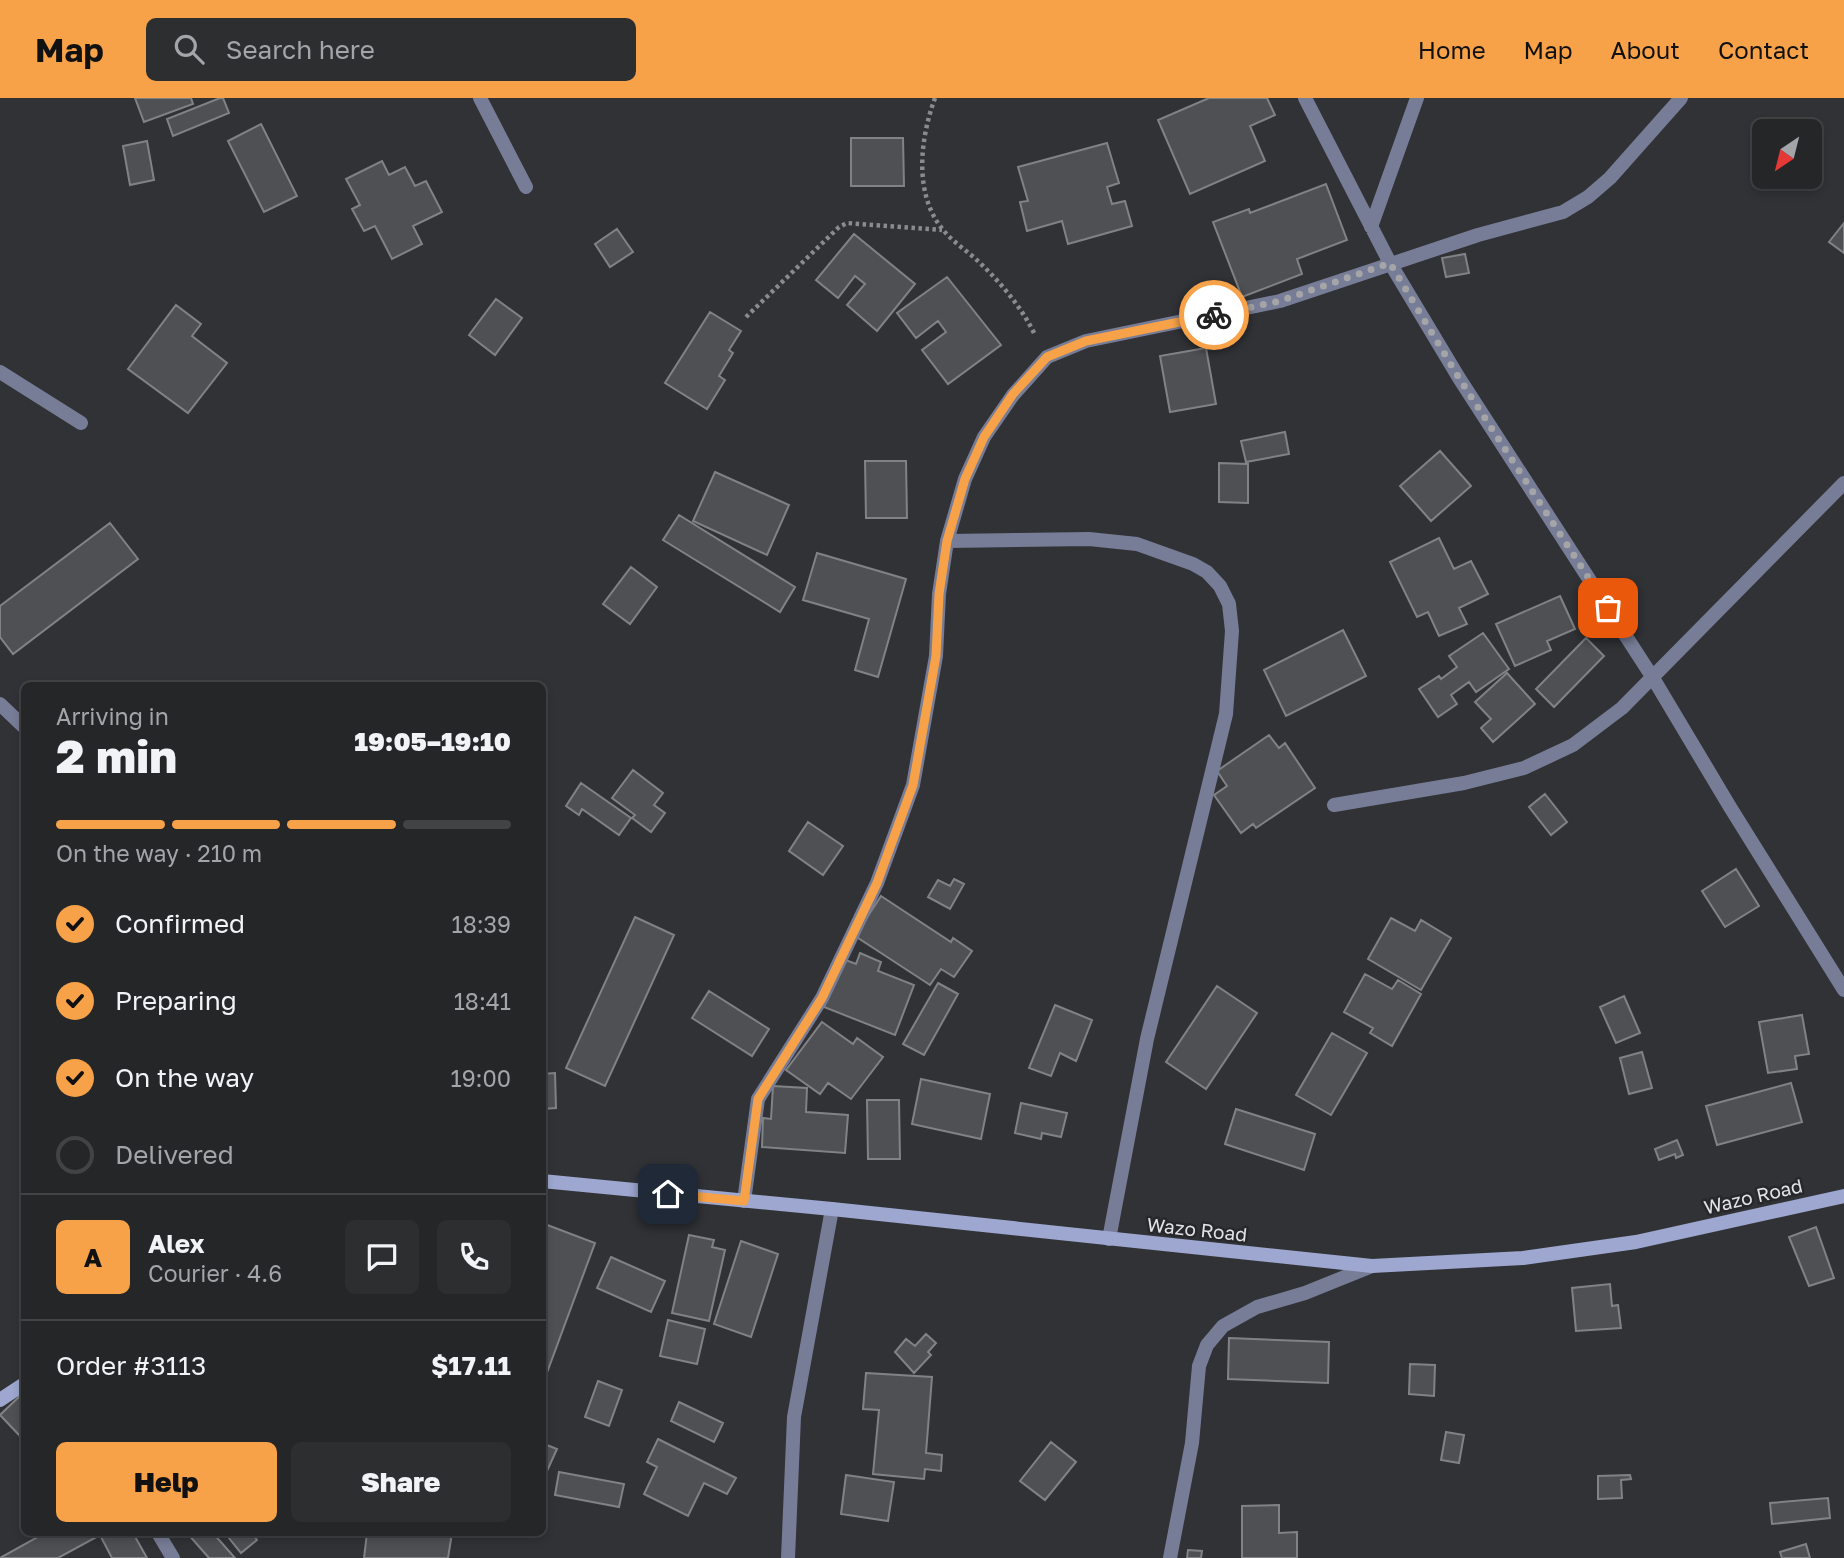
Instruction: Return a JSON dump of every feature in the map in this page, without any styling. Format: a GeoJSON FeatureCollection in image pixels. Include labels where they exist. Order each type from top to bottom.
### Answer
{"type":"FeatureCollection","features":[{"type":"Feature","properties":{"kind":"main road","name":"Wazo Road"},"geometry":{"type":"LineString","coordinates":[[546,1181],[1372,1266],[1523,1258],[1636,1242],[1844,1196]]}},
{"type":"Feature","properties":{"kind":"main road"},"geometry":{"type":"LineString","coordinates":[[0,1401],[21,1386]]}},
{"type":"Feature","properties":{"kind":"street"},"geometry":{"type":"LineString","coordinates":[[480,98],[526,187]]}},
{"type":"Feature","properties":{"kind":"street"},"geometry":{"type":"LineString","coordinates":[[1305,98],[1390,263],[1459,378],[1653,678],[1844,990]]}},
{"type":"Feature","properties":{"kind":"street"},"geometry":{"type":"LineString","coordinates":[[1371,227],[1417,98]]}},
{"type":"Feature","properties":{"kind":"street"},"geometry":{"type":"LineString","coordinates":[[744,1201],[758,1099],[822,998],[877,883],[913,785],[936,656],[939,594],[947,541],[965,479],[984,437],[1013,394],[1047,357],[1086,341],[1280,301],[1478,235],[1563,212],[1588,197],[1610,178],[1681,98]]}},
{"type":"Feature","properties":{"kind":"street"},"geometry":{"type":"LineString","coordinates":[[0,372],[81,423]]}},
{"type":"Feature","properties":{"kind":"street"},"geometry":{"type":"LineString","coordinates":[[1334,805],[1464,783],[1524,768],[1573,745],[1622,708],[1844,483]]}},
{"type":"Feature","properties":{"kind":"street"},"geometry":{"type":"LineString","coordinates":[[947,541],[1089,538],[1137,544],[1193,564],[1207,572],[1220,586],[1229,604],[1232,631],[1226,714],[1147,1039],[1109,1239]]}},
{"type":"Feature","properties":{"kind":"street"},"geometry":{"type":"LineString","coordinates":[[0,704],[21,724]]}},
{"type":"Feature","properties":{"kind":"street"},"geometry":{"type":"LineString","coordinates":[[788,1558],[794,1417],[832,1209]]}},
{"type":"Feature","properties":{"kind":"street"},"geometry":{"type":"LineString","coordinates":[[1170,1558],[1192,1443],[1199,1366],[1207,1345],[1223,1326],[1256,1307],[1305,1293],[1372,1266]]}},
{"type":"Feature","properties":{"kind":"street"},"geometry":{"type":"LineString","coordinates":[[160,1536],[173,1558]]}},
{"type":"Feature","properties":{"kind":"path"},"geometry":{"type":"LineString","coordinates":[[935,98],[928,118],[921,170],[928,203],[943,230],[1009,294],[1029,323],[1047,357]]}},
{"type":"Feature","properties":{"kind":"path"},"geometry":{"type":"LineString","coordinates":[[746,317],[839,227],[847,223],[943,230]]}},
{"type":"Feature","properties":{"kind":"building"},"geometry":{"type":"Polygon","coordinates":[[[135,98],[191,98],[193,104],[144,122],[135,98]]]}},
{"type":"Feature","properties":{"kind":"building"},"geometry":{"type":"Polygon","coordinates":[[[223,98],[229,113],[173,136],[167,119],[223,98]]]}},
{"type":"Feature","properties":{"kind":"building"},"geometry":{"type":"Polygon","coordinates":[[[1209,98],[1267,98],[1275,115],[1250,126],[1265,161],[1190,194],[1158,120],[1209,98]]]}},
{"type":"Feature","properties":{"kind":"building"},"geometry":{"type":"Polygon","coordinates":[[[261,124],[297,196],[264,212],[228,141],[261,124]]]}},
{"type":"Feature","properties":{"kind":"building"},"geometry":{"type":"Polygon","coordinates":[[[851,138],[903,138],[904,186],[851,186],[851,138]]]}},
{"type":"Feature","properties":{"kind":"building"},"geometry":{"type":"Polygon","coordinates":[[[147,141],[154,180],[130,185],[123,146],[147,141]]]}},
{"type":"Feature","properties":{"kind":"building"},"geometry":{"type":"Polygon","coordinates":[[[1107,143],[1119,183],[1107,187],[1112,204],[1125,201],[1132,226],[1068,244],[1062,221],[1027,231],[1020,202],[1028,201],[1018,167],[1107,143]]]}},
{"type":"Feature","properties":{"kind":"building"},"geometry":{"type":"Polygon","coordinates":[[[382,161],[389,175],[405,167],[415,186],[426,181],[442,212],[413,226],[422,244],[392,259],[375,226],[364,231],[352,209],[360,205],[346,179],[382,161]]]}},
{"type":"Feature","properties":{"kind":"building"},"geometry":{"type":"Polygon","coordinates":[[[1326,184],[1347,240],[1297,259],[1302,274],[1242,297],[1213,222],[1249,209],[1250,213],[1326,184]]]}},
{"type":"Feature","properties":{"kind":"building"},"geometry":{"type":"Polygon","coordinates":[[[1844,223],[1844,253],[1829,242],[1844,223]]]}},
{"type":"Feature","properties":{"kind":"building"},"geometry":{"type":"Polygon","coordinates":[[[617,229],[633,252],[610,267],[595,244],[617,229]]]}},
{"type":"Feature","properties":{"kind":"building"},"geometry":{"type":"Polygon","coordinates":[[[854,234],[915,284],[877,331],[847,305],[865,284],[855,276],[838,298],[816,280],[854,234]]]}},
{"type":"Feature","properties":{"kind":"building"},"geometry":{"type":"Polygon","coordinates":[[[1465,254],[1469,273],[1446,277],[1442,258],[1465,254]]]}},
{"type":"Feature","properties":{"kind":"building"},"geometry":{"type":"Polygon","coordinates":[[[947,277],[1001,345],[948,384],[922,350],[946,332],[938,321],[916,338],[897,313],[947,277]]]}},
{"type":"Feature","properties":{"kind":"building"},"geometry":{"type":"Polygon","coordinates":[[[496,299],[522,318],[495,355],[469,335],[496,299]]]}},
{"type":"Feature","properties":{"kind":"building"},"geometry":{"type":"Polygon","coordinates":[[[176,305],[201,324],[192,336],[227,363],[188,413],[128,369],[176,305]]]}},
{"type":"Feature","properties":{"kind":"building"},"geometry":{"type":"Polygon","coordinates":[[[710,312],[741,331],[729,350],[733,353],[719,376],[725,380],[707,409],[665,383],[710,312]]]}},
{"type":"Feature","properties":{"kind":"building"},"geometry":{"type":"Polygon","coordinates":[[[1206,348],[1216,404],[1170,412],[1160,356],[1206,348]]]}},
{"type":"Feature","properties":{"kind":"building"},"geometry":{"type":"Polygon","coordinates":[[[1285,432],[1289,454],[1246,462],[1241,441],[1285,432]]]}},
{"type":"Feature","properties":{"kind":"building"},"geometry":{"type":"Polygon","coordinates":[[[1440,451],[1471,486],[1431,521],[1400,486],[1440,451]]]}},
{"type":"Feature","properties":{"kind":"building"},"geometry":{"type":"Polygon","coordinates":[[[865,461],[906,461],[907,518],[866,518],[865,461]]]}},
{"type":"Feature","properties":{"kind":"building"},"geometry":{"type":"Polygon","coordinates":[[[1219,463],[1248,464],[1248,503],[1219,502],[1219,463]]]}},
{"type":"Feature","properties":{"kind":"building"},"geometry":{"type":"Polygon","coordinates":[[[715,472],[789,505],[767,555],[693,521],[715,472]]]}},
{"type":"Feature","properties":{"kind":"building"},"geometry":{"type":"Polygon","coordinates":[[[679,515],[795,587],[780,612],[663,540],[679,515]]]}},
{"type":"Feature","properties":{"kind":"building"},"geometry":{"type":"Polygon","coordinates":[[[110,523],[138,559],[13,654],[0,637],[0,606],[110,523]]]}},
{"type":"Feature","properties":{"kind":"building"},"geometry":{"type":"Polygon","coordinates":[[[1439,538],[1454,569],[1471,561],[1488,594],[1459,608],[1467,624],[1439,636],[1428,612],[1417,617],[1390,562],[1439,538]]]}},
{"type":"Feature","properties":{"kind":"building"},"geometry":{"type":"Polygon","coordinates":[[[817,553],[906,579],[878,677],[855,670],[869,619],[803,600],[817,553]]]}},
{"type":"Feature","properties":{"kind":"building"},"geometry":{"type":"Polygon","coordinates":[[[631,567],[657,587],[630,624],[603,604],[631,567]]]}},
{"type":"Feature","properties":{"kind":"building"},"geometry":{"type":"Polygon","coordinates":[[[1560,596],[1575,629],[1547,641],[1551,650],[1515,666],[1496,624],[1560,596]]]}},
{"type":"Feature","properties":{"kind":"building"},"geometry":{"type":"Polygon","coordinates":[[[1343,630],[1366,676],[1286,716],[1264,670],[1343,630]]]}},
{"type":"Feature","properties":{"kind":"building"},"geometry":{"type":"Polygon","coordinates":[[[1483,633],[1509,669],[1476,692],[1469,682],[1451,695],[1457,704],[1438,717],[1419,689],[1439,676],[1441,679],[1457,667],[1449,656],[1483,633]]]}},
{"type":"Feature","properties":{"kind":"building"},"geometry":{"type":"Polygon","coordinates":[[[1586,638],[1604,656],[1554,707],[1536,689],[1586,638]]]}},
{"type":"Feature","properties":{"kind":"building"},"geometry":{"type":"Polygon","coordinates":[[[1507,673],[1535,704],[1493,742],[1481,728],[1491,719],[1475,702],[1507,673]]]}},
{"type":"Feature","properties":{"kind":"building"},"geometry":{"type":"Polygon","coordinates":[[[1269,735],[1279,748],[1285,743],[1315,788],[1256,828],[1253,824],[1241,833],[1214,795],[1227,786],[1217,771],[1269,735]]]}},
{"type":"Feature","properties":{"kind":"building"},"geometry":{"type":"Polygon","coordinates":[[[633,770],[663,793],[654,805],[665,813],[651,832],[632,818],[635,815],[612,798],[633,770]]]}},
{"type":"Feature","properties":{"kind":"building"},"geometry":{"type":"Polygon","coordinates":[[[581,783],[631,818],[619,835],[582,809],[579,815],[566,806],[581,783]]]}},
{"type":"Feature","properties":{"kind":"building"},"geometry":{"type":"Polygon","coordinates":[[[1545,794],[1567,822],[1551,835],[1529,807],[1545,794]]]}},
{"type":"Feature","properties":{"kind":"building"},"geometry":{"type":"Polygon","coordinates":[[[808,822],[843,846],[823,875],[789,851],[808,822]]]}},
{"type":"Feature","properties":{"kind":"building"},"geometry":{"type":"Polygon","coordinates":[[[1736,869],[1759,906],[1725,927],[1702,891],[1736,869]]]}},
{"type":"Feature","properties":{"kind":"building"},"geometry":{"type":"Polygon","coordinates":[[[954,879],[964,884],[950,909],[928,897],[938,880],[950,886],[954,879]]]}},
{"type":"Feature","properties":{"kind":"building"},"geometry":{"type":"Polygon","coordinates":[[[881,896],[951,942],[953,938],[972,951],[954,977],[941,969],[930,985],[855,936],[881,896]]]}},
{"type":"Feature","properties":{"kind":"building"},"geometry":{"type":"Polygon","coordinates":[[[635,917],[674,935],[605,1086],[566,1068],[635,917]]]}},
{"type":"Feature","properties":{"kind":"building"},"geometry":{"type":"Polygon","coordinates":[[[1391,918],[1415,931],[1421,920],[1451,938],[1421,990],[1368,959],[1391,918]]]}},
{"type":"Feature","properties":{"kind":"building"},"geometry":{"type":"Polygon","coordinates":[[[860,953],[881,962],[878,971],[914,985],[895,1035],[824,1007],[843,959],[856,964],[860,953]]]}},
{"type":"Feature","properties":{"kind":"building"},"geometry":{"type":"Polygon","coordinates":[[[1365,974],[1392,989],[1398,980],[1421,994],[1392,1046],[1370,1033],[1373,1028],[1344,1012],[1365,974]]]}},
{"type":"Feature","properties":{"kind":"building"},"geometry":{"type":"Polygon","coordinates":[[[938,983],[958,994],[924,1055],[903,1044],[938,983]]]}},
{"type":"Feature","properties":{"kind":"building"},"geometry":{"type":"Polygon","coordinates":[[[1217,986],[1257,1013],[1206,1089],[1166,1062],[1217,986]]]}},
{"type":"Feature","properties":{"kind":"building"},"geometry":{"type":"Polygon","coordinates":[[[709,991],[769,1029],[752,1056],[692,1018],[709,991]]]}},
{"type":"Feature","properties":{"kind":"building"},"geometry":{"type":"Polygon","coordinates":[[[1624,996],[1640,1033],[1616,1043],[1600,1007],[1624,996]]]}},
{"type":"Feature","properties":{"kind":"building"},"geometry":{"type":"Polygon","coordinates":[[[1055,1005],[1092,1020],[1076,1061],[1060,1053],[1051,1076],[1029,1068],[1055,1005]]]}},
{"type":"Feature","properties":{"kind":"building"},"geometry":{"type":"Polygon","coordinates":[[[1802,1015],[1809,1054],[1795,1056],[1797,1069],[1768,1073],[1759,1022],[1802,1015]]]}},
{"type":"Feature","properties":{"kind":"building"},"geometry":{"type":"Polygon","coordinates":[[[822,1022],[853,1044],[857,1038],[883,1057],[851,1099],[828,1083],[820,1094],[786,1070],[822,1022]]]}},
{"type":"Feature","properties":{"kind":"building"},"geometry":{"type":"Polygon","coordinates":[[[1332,1033],[1367,1053],[1331,1115],[1296,1095],[1332,1033]]]}},
{"type":"Feature","properties":{"kind":"building"},"geometry":{"type":"Polygon","coordinates":[[[1642,1052],[1652,1088],[1629,1094],[1620,1058],[1642,1052]]]}},
{"type":"Feature","properties":{"kind":"building"},"geometry":{"type":"Polygon","coordinates":[[[555,1073],[556,1108],[546,1109],[546,1074],[555,1073]]]}},
{"type":"Feature","properties":{"kind":"building"},"geometry":{"type":"Polygon","coordinates":[[[921,1079],[990,1094],[981,1139],[912,1124],[921,1079]]]}},
{"type":"Feature","properties":{"kind":"building"},"geometry":{"type":"Polygon","coordinates":[[[1791,1083],[1802,1122],[1717,1145],[1706,1106],[1791,1083]]]}},
{"type":"Feature","properties":{"kind":"building"},"geometry":{"type":"Polygon","coordinates":[[[773,1086],[807,1088],[806,1112],[848,1115],[845,1153],[762,1147],[763,1118],[771,1119],[773,1086]]]}},
{"type":"Feature","properties":{"kind":"building"},"geometry":{"type":"Polygon","coordinates":[[[867,1100],[899,1100],[900,1159],[868,1159],[867,1100]]]}},
{"type":"Feature","properties":{"kind":"building"},"geometry":{"type":"Polygon","coordinates":[[[1021,1103],[1067,1113],[1061,1137],[1042,1133],[1041,1139],[1015,1133],[1021,1103]]]}},
{"type":"Feature","properties":{"kind":"building"},"geometry":{"type":"Polygon","coordinates":[[[1236,1109],[1315,1134],[1304,1170],[1225,1144],[1236,1109]]]}},
{"type":"Feature","properties":{"kind":"building"},"geometry":{"type":"Polygon","coordinates":[[[1677,1140],[1683,1155],[1676,1158],[1675,1154],[1659,1160],[1655,1149],[1677,1140]]]}},
{"type":"Feature","properties":{"kind":"building"},"geometry":{"type":"Polygon","coordinates":[[[546,1225],[595,1243],[546,1375],[546,1225]]]}},
{"type":"Feature","properties":{"kind":"building"},"geometry":{"type":"Polygon","coordinates":[[[1816,1227],[1834,1278],[1809,1286],[1789,1237],[1816,1227]]]}},
{"type":"Feature","properties":{"kind":"building"},"geometry":{"type":"Polygon","coordinates":[[[689,1235],[714,1240],[712,1247],[725,1250],[709,1321],[672,1313],[689,1235]]]}},
{"type":"Feature","properties":{"kind":"building"},"geometry":{"type":"Polygon","coordinates":[[[741,1241],[778,1254],[751,1337],[714,1324],[741,1241]]]}},
{"type":"Feature","properties":{"kind":"building"},"geometry":{"type":"Polygon","coordinates":[[[611,1257],[665,1281],[651,1312],[597,1288],[611,1257]]]}},
{"type":"Feature","properties":{"kind":"building"},"geometry":{"type":"Polygon","coordinates":[[[1610,1284],[1612,1306],[1618,1305],[1621,1328],[1576,1331],[1572,1288],[1610,1284]]]}},
{"type":"Feature","properties":{"kind":"building"},"geometry":{"type":"Polygon","coordinates":[[[668,1320],[705,1329],[697,1364],[660,1356],[668,1320]]]}},
{"type":"Feature","properties":{"kind":"building"},"geometry":{"type":"Polygon","coordinates":[[[926,1334],[936,1343],[928,1352],[931,1355],[914,1373],[895,1352],[906,1339],[915,1346],[926,1334]]]}},
{"type":"Feature","properties":{"kind":"building"},"geometry":{"type":"Polygon","coordinates":[[[1229,1338],[1329,1342],[1328,1383],[1228,1379],[1229,1338]]]}},
{"type":"Feature","properties":{"kind":"building"},"geometry":{"type":"Polygon","coordinates":[[[1410,1364],[1435,1365],[1434,1396],[1409,1394],[1410,1364]]]}},
{"type":"Feature","properties":{"kind":"building"},"geometry":{"type":"Polygon","coordinates":[[[866,1373],[932,1377],[926,1453],[942,1455],[941,1471],[925,1469],[924,1479],[873,1474],[879,1410],[863,1409],[866,1373]]]}},
{"type":"Feature","properties":{"kind":"building"},"geometry":{"type":"Polygon","coordinates":[[[598,1381],[622,1390],[609,1426],[585,1417],[598,1381]]]}},
{"type":"Feature","properties":{"kind":"building"},"geometry":{"type":"Polygon","coordinates":[[[21,1395],[19,1435],[0,1415],[21,1395]]]}},
{"type":"Feature","properties":{"kind":"building"},"geometry":{"type":"Polygon","coordinates":[[[679,1402],[723,1423],[714,1442],[671,1421],[679,1402]]]}},
{"type":"Feature","properties":{"kind":"building"},"geometry":{"type":"Polygon","coordinates":[[[1446,1432],[1464,1435],[1459,1463],[1441,1460],[1446,1432]]]}},
{"type":"Feature","properties":{"kind":"building"},"geometry":{"type":"Polygon","coordinates":[[[658,1439],[736,1478],[727,1494],[704,1483],[688,1516],[644,1494],[657,1467],[647,1462],[658,1439]]]}},
{"type":"Feature","properties":{"kind":"building"},"geometry":{"type":"Polygon","coordinates":[[[1051,1442],[1076,1462],[1045,1500],[1020,1481],[1051,1442]]]}},
{"type":"Feature","properties":{"kind":"building"},"geometry":{"type":"Polygon","coordinates":[[[546,1445],[557,1449],[546,1473],[546,1445]]]}},
{"type":"Feature","properties":{"kind":"building"},"geometry":{"type":"Polygon","coordinates":[[[559,1472],[624,1484],[619,1507],[555,1495],[559,1472]]]}},
{"type":"Feature","properties":{"kind":"building"},"geometry":{"type":"Polygon","coordinates":[[[846,1475],[894,1482],[888,1521],[841,1514],[846,1475]]]}},
{"type":"Feature","properties":{"kind":"building"},"geometry":{"type":"Polygon","coordinates":[[[1630,1475],[1631,1479],[1621,1480],[1622,1498],[1598,1499],[1598,1476],[1630,1475]]]}},
{"type":"Feature","properties":{"kind":"building"},"geometry":{"type":"Polygon","coordinates":[[[1828,1498],[1830,1518],[1772,1524],[1770,1503],[1828,1498]]]}},
{"type":"Feature","properties":{"kind":"building"},"geometry":{"type":"Polygon","coordinates":[[[1279,1505],[1279,1533],[1297,1532],[1297,1558],[1242,1558],[1242,1506],[1279,1505]]]}},
{"type":"Feature","properties":{"kind":"building"},"geometry":{"type":"Polygon","coordinates":[[[40,1536],[98,1536],[58,1558],[0,1558],[40,1536]]]}},
{"type":"Feature","properties":{"kind":"building"},"geometry":{"type":"Polygon","coordinates":[[[101,1536],[135,1536],[147,1558],[112,1558],[101,1536]]]}},
{"type":"Feature","properties":{"kind":"building"},"geometry":{"type":"Polygon","coordinates":[[[190,1536],[216,1536],[235,1558],[209,1558],[190,1536]]]}},
{"type":"Feature","properties":{"kind":"building"},"geometry":{"type":"Polygon","coordinates":[[[227,1536],[254,1536],[257,1540],[241,1553],[227,1536]]]}},
{"type":"Feature","properties":{"kind":"building"},"geometry":{"type":"Polygon","coordinates":[[[367,1536],[452,1536],[448,1558],[364,1558],[367,1536]]]}},
{"type":"Feature","properties":{"kind":"building"},"geometry":{"type":"Polygon","coordinates":[[[1806,1544],[1810,1558],[1782,1558],[1780,1552],[1806,1544]]]}},
{"type":"Feature","properties":{"kind":"building"},"geometry":{"type":"Polygon","coordinates":[[[1188,1550],[1202,1551],[1201,1558],[1187,1558],[1188,1550]]]}},
{"type":"Feature","properties":{"kind":"way so far"},"geometry":{"type":"LineString","coordinates":[[1214,315],[1280,301],[1390,263],[1459,378],[1608,608]]}},
{"type":"Feature","properties":{"kind":"route"},"geometry":{"type":"LineString","coordinates":[[668,1194],[744,1201],[758,1099],[822,998],[877,883],[913,785],[936,656],[939,594],[947,541],[965,479],[984,437],[1013,394],[1047,357],[1086,341],[1214,315]]}}]}
